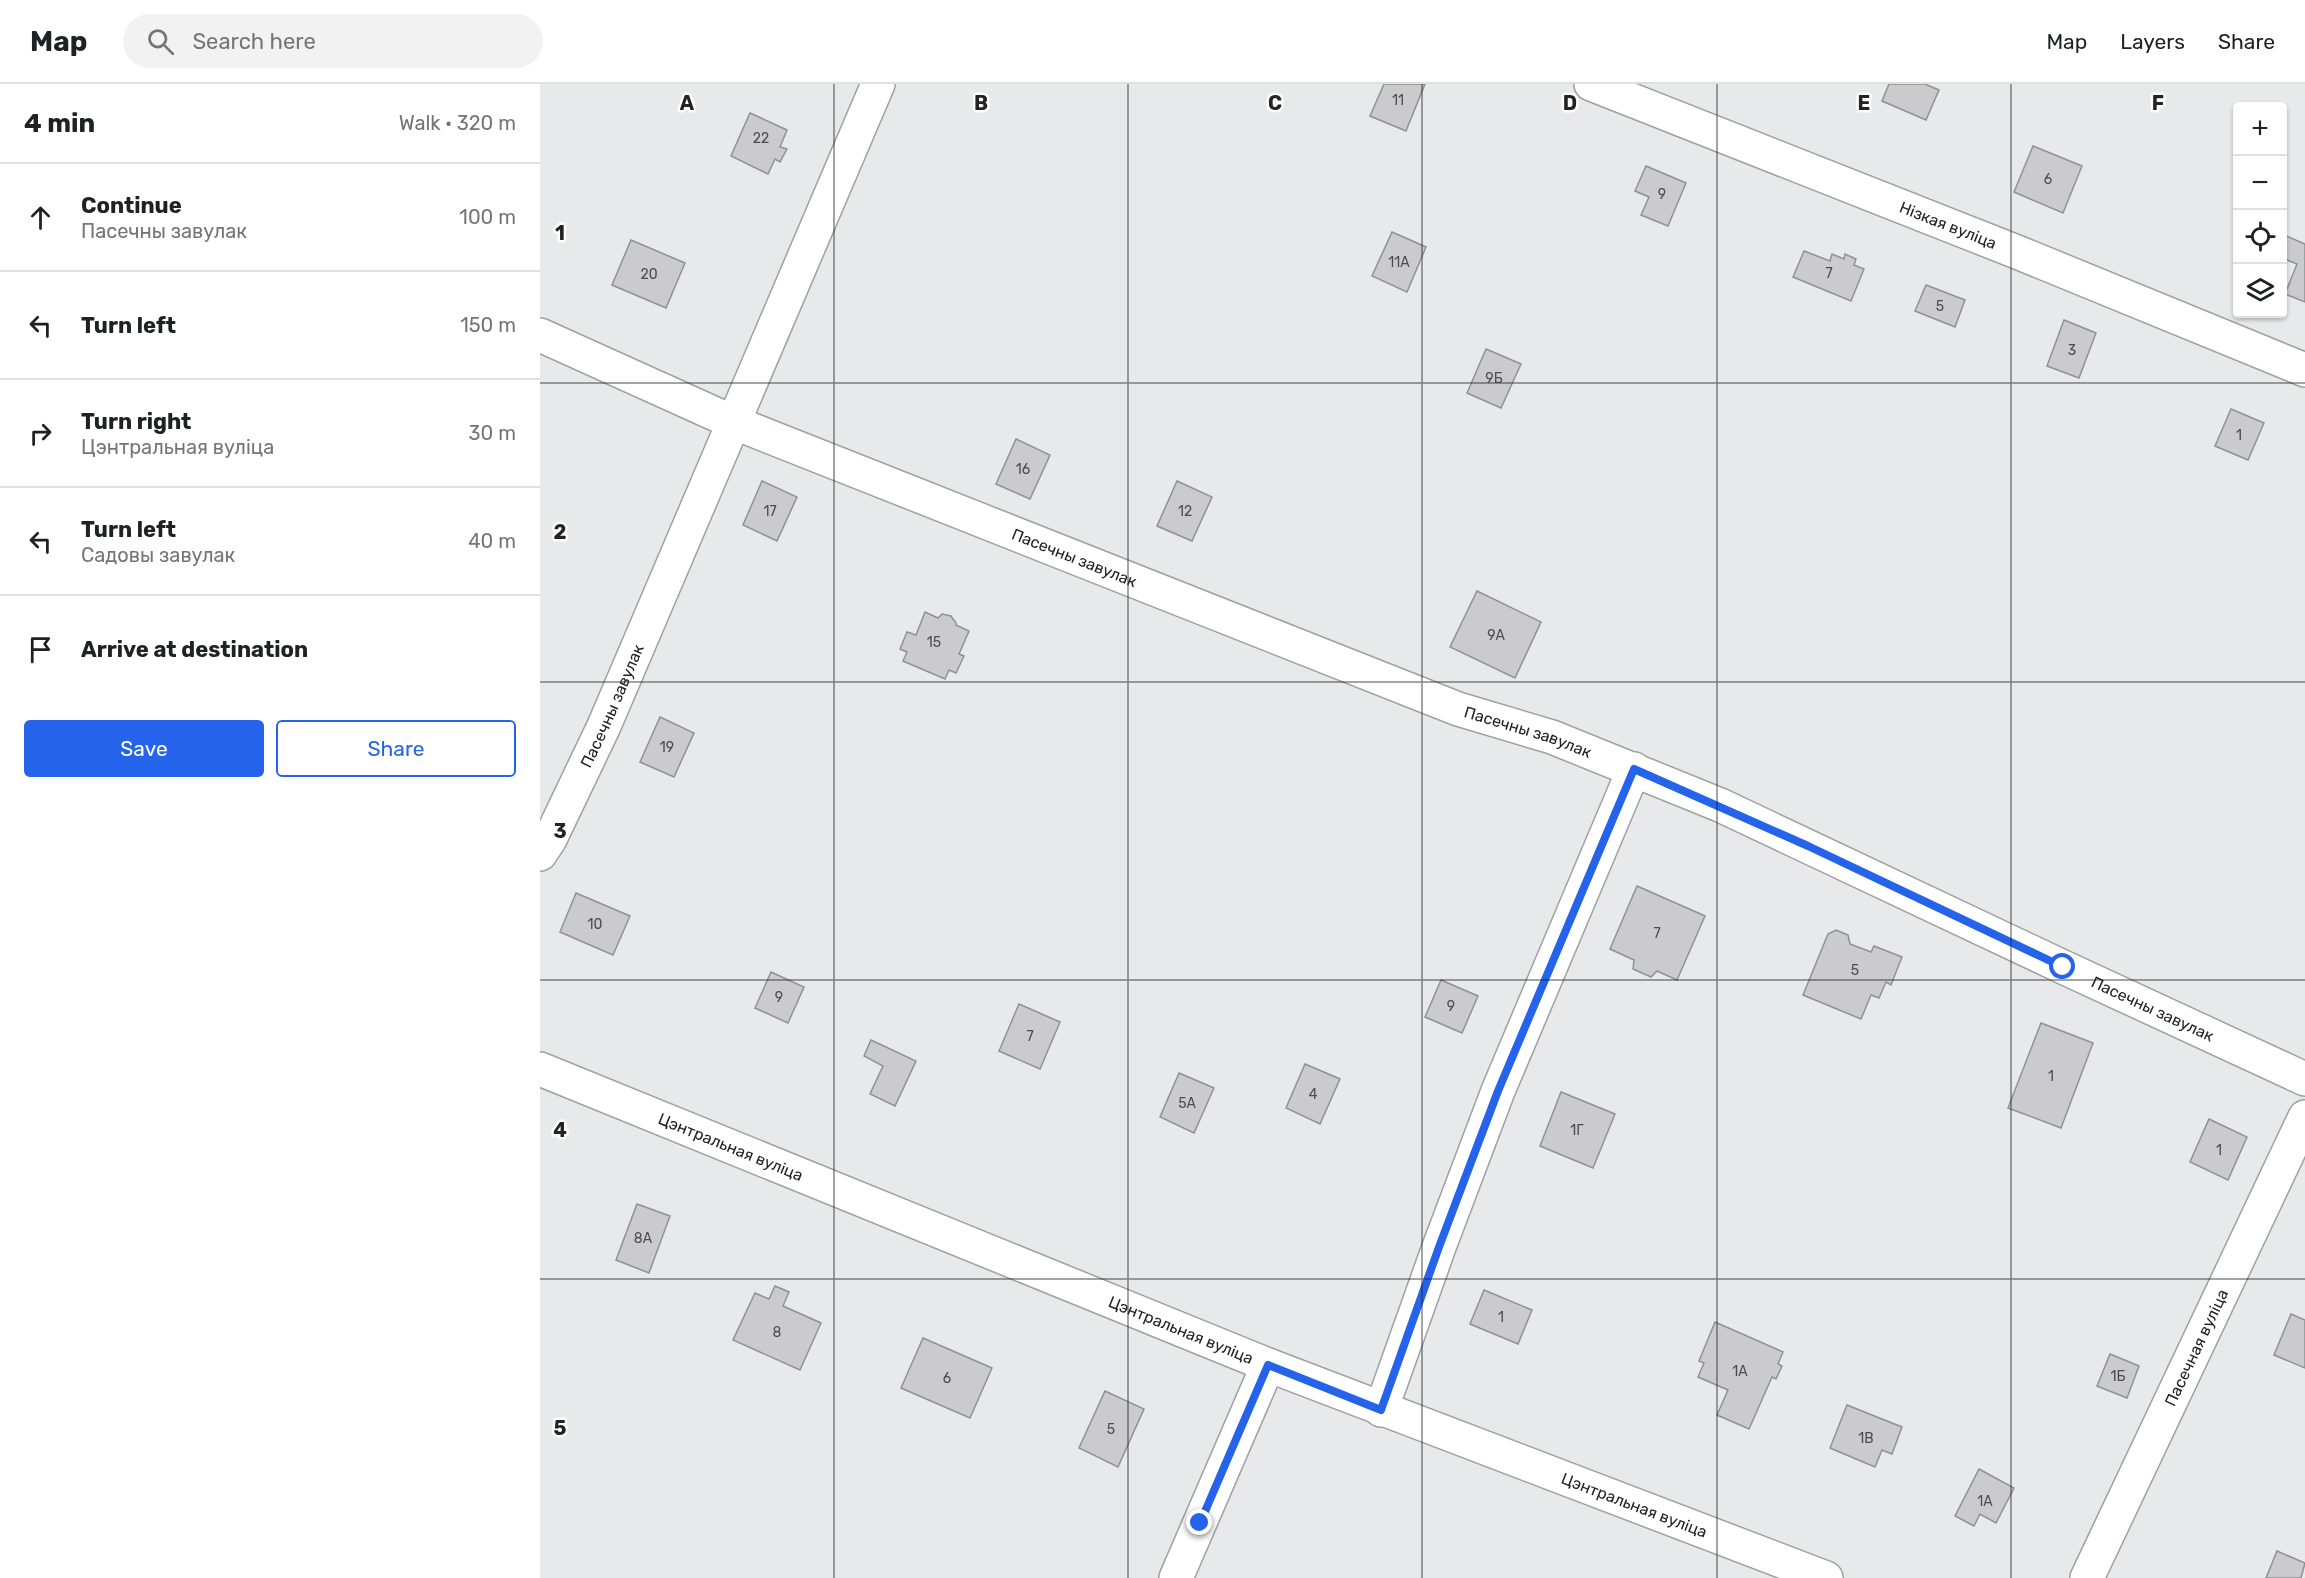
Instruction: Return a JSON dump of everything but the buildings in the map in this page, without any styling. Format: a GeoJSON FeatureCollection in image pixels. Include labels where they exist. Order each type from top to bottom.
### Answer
{"type":"FeatureCollection","features":[{"type":"Feature","properties":{"kind":"street","name":"Пасечны завулак"},"geometry":{"type":"LineString","coordinates":[[540,854],[550,839],[604,726],[878,84]]}},
{"type":"Feature","properties":{"kind":"street","name":"Нізкая вуліца"},"geometry":{"type":"LineString","coordinates":[[1591,84],[2017,252],[2305,370]]}},
{"type":"Feature","properties":{"kind":"street","name":"Пасечны завулак"},"geometry":{"type":"LineString","coordinates":[[540,335],[735,423],[1458,709],[1552,737],[1634,769],[1779,832],[2305,1079]]}},
{"type":"Feature","properties":{"kind":"street"},"geometry":{"type":"LineString","coordinates":[[1381,1410],[1498,1091],[1634,769]]}},
{"type":"Feature","properties":{"kind":"street","name":"Цэнтральная вуліца"},"geometry":{"type":"LineString","coordinates":[[540,1069],[1381,1410],[1826,1578]]}},
{"type":"Feature","properties":{"kind":"street","name":"Пасечная вуліца"},"geometry":{"type":"LineString","coordinates":[[2087,1578],[2305,1118]]}},
{"type":"Feature","properties":{"kind":"street"},"geometry":{"type":"LineString","coordinates":[[1176,1578],[1268,1365]]}},
{"type":"Feature","properties":{"kind":"route"},"geometry":{"type":"LineString","coordinates":[[1200,1523],[1268,1365],[1381,1410],[1498,1091],[1634,769],[1720,805],[2063,967]]}}]}
